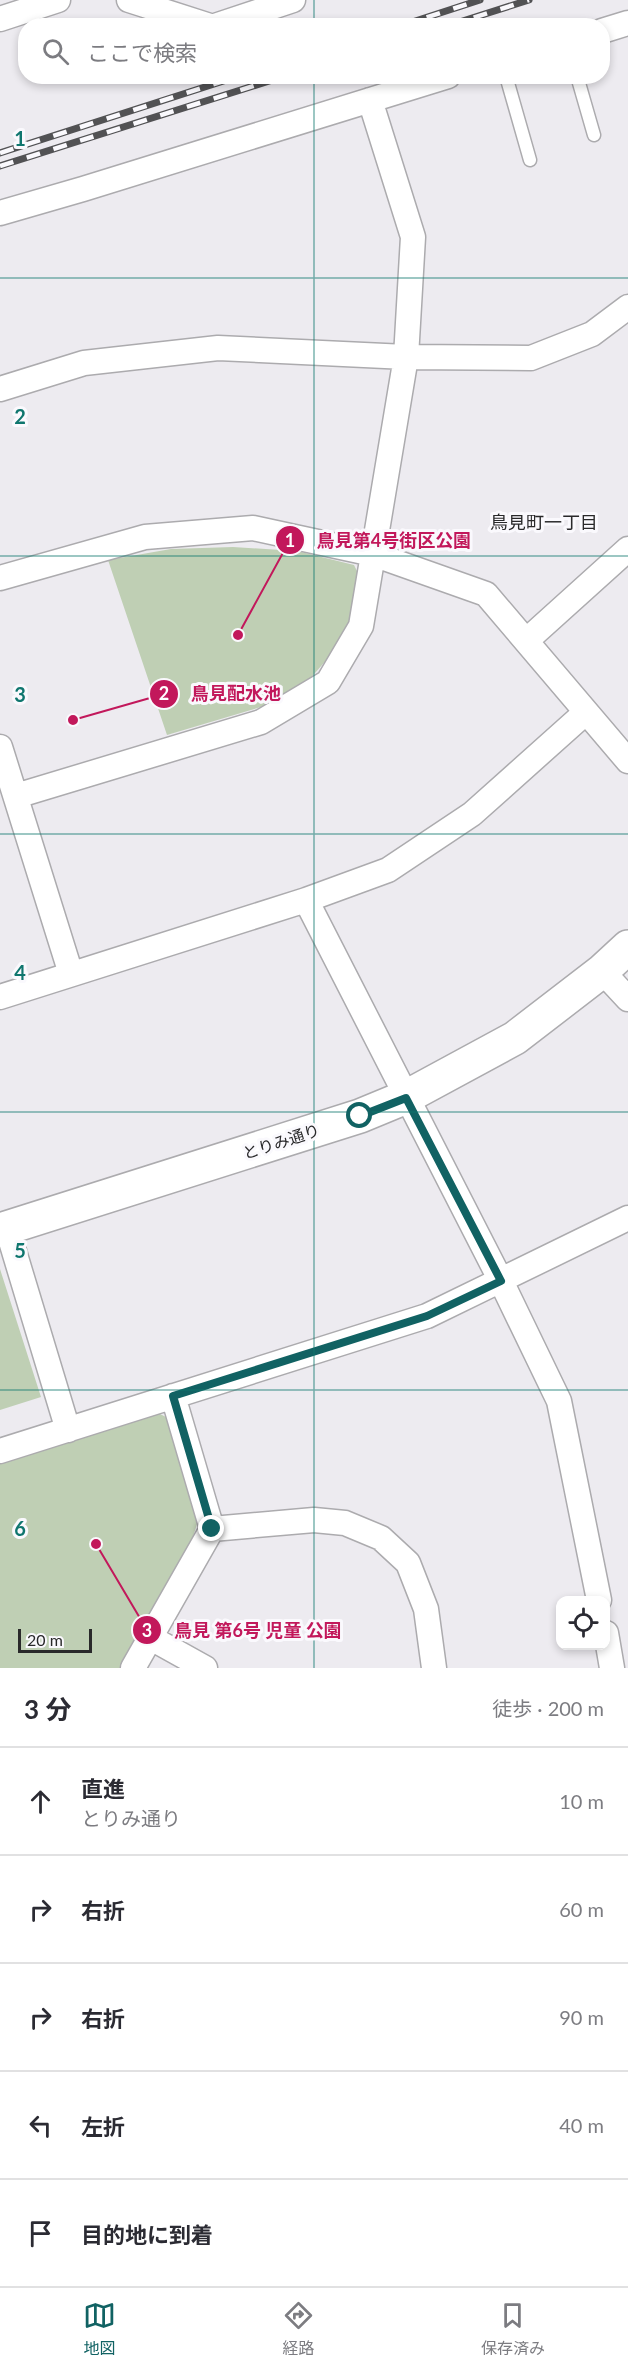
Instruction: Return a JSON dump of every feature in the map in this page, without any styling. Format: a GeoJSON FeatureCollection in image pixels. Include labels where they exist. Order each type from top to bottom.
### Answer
{"type":"FeatureCollection","features":[{"type":"Feature","properties":{"kind":"street"},"geometry":{"type":"LineString","coordinates":[[0,19],[58,0]]}},
{"type":"Feature","properties":{"kind":"street"},"geometry":{"type":"LineString","coordinates":[[129,0],[187,18]]}},
{"type":"Feature","properties":{"kind":"street"},"geometry":{"type":"LineString","coordinates":[[238,18],[293,0]]}},
{"type":"Feature","properties":{"kind":"street"},"geometry":{"type":"LineString","coordinates":[[610,29],[628,23]]}},
{"type":"Feature","properties":{"kind":"street"},"geometry":{"type":"LineString","coordinates":[[0,213],[422,84]]}},
{"type":"Feature","properties":{"kind":"street"},"geometry":{"type":"LineString","coordinates":[[16,796],[261,722],[328,682],[362,626],[406,357],[413,237],[370,100]]}},
{"type":"Feature","properties":{"kind":"street"},"geometry":{"type":"LineString","coordinates":[[0,389],[84,363],[218,348],[406,357],[531,358],[592,334],[628,307]]}},
{"type":"Feature","properties":{"kind":"street"},"geometry":{"type":"LineString","coordinates":[[0,578],[145,537],[253,528],[373,554],[486,594],[628,761]]}},
{"type":"Feature","properties":{"kind":"street"},"geometry":{"type":"LineString","coordinates":[[526,641],[628,549]]}},
{"type":"Feature","properties":{"kind":"street"},"geometry":{"type":"LineString","coordinates":[[0,997],[306,900],[388,870],[472,814],[585,712]]}},
{"type":"Feature","properties":{"kind":"street"},"geometry":{"type":"LineString","coordinates":[[0,747],[71,974]]}},
{"type":"Feature","properties":{"kind":"street"},"geometry":{"type":"LineString","coordinates":[[306,900],[501,1281],[559,1401],[598,1596]]}},
{"type":"Feature","properties":{"kind":"street","name":"とりみ通り"},"geometry":{"type":"LineString","coordinates":[[3,1229],[360,1116],[406,1098],[515,1038],[602,971],[628,947]]}},
{"type":"Feature","properties":{"kind":"street"},"geometry":{"type":"LineString","coordinates":[[602,971],[628,999]]}},
{"type":"Feature","properties":{"kind":"street"},"geometry":{"type":"LineString","coordinates":[[0,1451],[427,1316],[628,1218]]}},
{"type":"Feature","properties":{"kind":"street"},"geometry":{"type":"LineString","coordinates":[[3,1229],[68,1430]]}},
{"type":"Feature","properties":{"kind":"street"},"geometry":{"type":"LineString","coordinates":[[134,1668],[212,1529],[173,1396]]}},
{"type":"Feature","properties":{"kind":"street"},"geometry":{"type":"LineString","coordinates":[[212,1529],[314,1520],[345,1523],[381,1538],[408,1563],[426,1609],[434,1668]]}},
{"type":"Feature","properties":{"kind":"street"},"geometry":{"type":"LineString","coordinates":[[151,1638],[205,1668]]}},
{"type":"Feature","properties":{"kind":"street"},"geometry":{"type":"LineString","coordinates":[[609,1650],[612,1668]]}},
{"type":"Feature","properties":{"kind":"lane"},"geometry":{"type":"LineString","coordinates":[[508,84],[530,160]]}},
{"type":"Feature","properties":{"kind":"lane"},"geometry":{"type":"LineString","coordinates":[[579,84],[594,135]]}},
{"type":"Feature","properties":{"kind":"green space"},"geometry":{"type":"Polygon","coordinates":[[[233,547],[297,551],[354,565],[359,575],[349,621],[335,650],[309,680],[274,703],[167,735],[108,560],[171,549],[233,547]]]}},
{"type":"Feature","properties":{"kind":"green space"},"geometry":{"type":"Polygon","coordinates":[[[0,1269],[41,1397],[0,1410],[0,1269]]]}},
{"type":"Feature","properties":{"kind":"green space"},"geometry":{"type":"Polygon","coordinates":[[[158,1413],[168,1418],[196,1513],[197,1524],[189,1550],[121,1668],[0,1668],[0,1463],[158,1413]]]}},
{"type":"Feature","properties":{"kind":"railway"},"geometry":{"type":"LineString","coordinates":[[425,18],[480,0]]}},
{"type":"Feature","properties":{"kind":"railway"},"geometry":{"type":"LineString","coordinates":[[472,18],[529,0]]}},
{"type":"Feature","properties":{"kind":"railway"},"geometry":{"type":"LineString","coordinates":[[0,153],[214,84]]}},
{"type":"Feature","properties":{"kind":"railway"},"geometry":{"type":"LineString","coordinates":[[0,166],[260,84]]}},
{"type":"Feature","properties":{"kind":"place","name":"鳥見第4号街区公園"},"geometry":{"type":"Point","coordinates":[238,635]}},
{"type":"Feature","properties":{"kind":"place","name":"鳥見配水池"},"geometry":{"type":"Point","coordinates":[73,720]}},
{"type":"Feature","properties":{"kind":"place","name":"鳥見 第6号 児童 公園"},"geometry":{"type":"Point","coordinates":[96,1544]}},
{"type":"Feature","properties":{"kind":"district","name":"鳥見町一丁目"},"geometry":{"type":"Point","coordinates":[544,522]}},
{"type":"Feature","properties":{"kind":"route"},"geometry":{"type":"LineString","coordinates":[[212,1529],[173,1396],[427,1316],[501,1281],[406,1098],[360,1116]]}}]}
